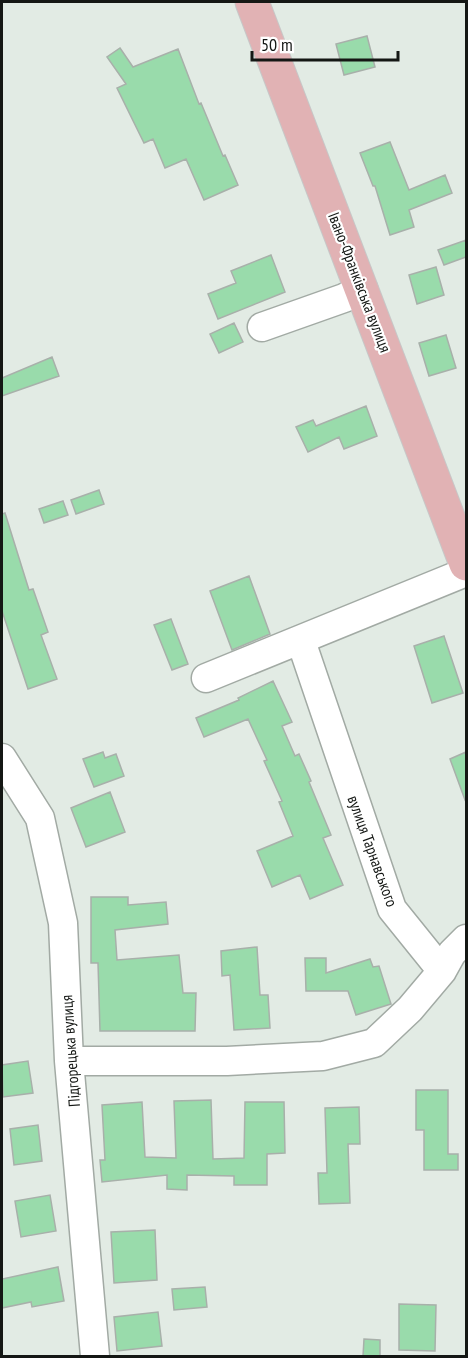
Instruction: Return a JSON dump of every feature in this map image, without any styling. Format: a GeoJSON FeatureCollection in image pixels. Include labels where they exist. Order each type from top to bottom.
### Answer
{"type":"FeatureCollection","features":[{"type":"Feature","properties":{"kind":"main road","name":"Івано-Франківська вулиця"},"geometry":{"type":"LineString","coordinates":[[252,2],[363,288],[466,564]]}},
{"type":"Feature","properties":{"kind":"street"},"geometry":{"type":"LineString","coordinates":[[262,327],[344,298],[363,288]]}},
{"type":"Feature","properties":{"kind":"street"},"geometry":{"type":"LineString","coordinates":[[206,678],[466,572]]}},
{"type":"Feature","properties":{"kind":"street","name":"вулиця Тарнавського"},"geometry":{"type":"LineString","coordinates":[[301,641],[392,909],[442,971]]}},
{"type":"Feature","properties":{"kind":"street","name":"Підгорецька вулиця"},"geometry":{"type":"LineString","coordinates":[[2,759],[40,818],[63,923],[69,1061],[95,1356]]}},
{"type":"Feature","properties":{"kind":"street"},"geometry":{"type":"LineString","coordinates":[[69,1061],[227,1061],[323,1056],[374,1043],[410,1009],[442,971],[452,953],[466,939]]}},
{"type":"Feature","properties":{"kind":"building"},"geometry":{"type":"Polygon","coordinates":[[[367,36],[375,67],[344,75],[336,44],[367,36]]]}},
{"type":"Feature","properties":{"kind":"building"},"geometry":{"type":"Polygon","coordinates":[[[120,48],[133,67],[178,49],[199,104],[201,103],[238,185],[204,200],[186,159],[165,168],[153,139],[144,143],[117,88],[126,84],[107,57],[120,48]]]}},
{"type":"Feature","properties":{"kind":"building"},"geometry":{"type":"Polygon","coordinates":[[[390,142],[409,190],[445,175],[452,193],[409,210],[414,227],[390,235],[375,186],[373,186],[360,153],[390,142]]]}},
{"type":"Feature","properties":{"kind":"building"},"geometry":{"type":"Polygon","coordinates":[[[466,240],[466,257],[444,265],[438,250],[466,240]]]}},
{"type":"Feature","properties":{"kind":"building"},"geometry":{"type":"Polygon","coordinates":[[[271,255],[285,292],[218,319],[208,294],[236,283],[231,271],[271,255]]]}},
{"type":"Feature","properties":{"kind":"building"},"geometry":{"type":"Polygon","coordinates":[[[436,267],[444,295],[417,304],[409,275],[436,267]]]}},
{"type":"Feature","properties":{"kind":"building"},"geometry":{"type":"Polygon","coordinates":[[[234,323],[243,342],[219,353],[210,334],[234,323]]]}},
{"type":"Feature","properties":{"kind":"building"},"geometry":{"type":"Polygon","coordinates":[[[446,335],[456,368],[429,376],[419,343],[446,335]]]}},
{"type":"Feature","properties":{"kind":"building"},"geometry":{"type":"Polygon","coordinates":[[[52,357],[59,376],[2,396],[2,378],[52,357]]]}},
{"type":"Feature","properties":{"kind":"building"},"geometry":{"type":"Polygon","coordinates":[[[366,406],[377,436],[344,449],[339,437],[308,452],[296,427],[313,420],[316,426],[366,406]]]}},
{"type":"Feature","properties":{"kind":"building"},"geometry":{"type":"Polygon","coordinates":[[[99,490],[104,504],[76,514],[71,500],[99,490]]]}},
{"type":"Feature","properties":{"kind":"building"},"geometry":{"type":"Polygon","coordinates":[[[63,501],[68,515],[44,523],[39,509],[63,501]]]}},
{"type":"Feature","properties":{"kind":"building"},"geometry":{"type":"Polygon","coordinates":[[[5,513],[29,590],[33,589],[48,632],[41,635],[57,679],[28,689],[2,611],[2,514],[5,513]]]}},
{"type":"Feature","properties":{"kind":"building"},"geometry":{"type":"Polygon","coordinates":[[[249,576],[270,634],[232,650],[210,591],[249,576]]]}},
{"type":"Feature","properties":{"kind":"building"},"geometry":{"type":"Polygon","coordinates":[[[171,619],[188,664],[172,670],[154,625],[171,619]]]}},
{"type":"Feature","properties":{"kind":"building"},"geometry":{"type":"Polygon","coordinates":[[[444,636],[463,693],[432,703],[414,646],[444,636]]]}},
{"type":"Feature","properties":{"kind":"building"},"geometry":{"type":"Polygon","coordinates":[[[273,681],[292,722],[282,726],[295,756],[299,754],[311,781],[309,782],[331,835],[323,838],[343,885],[310,899],[300,875],[272,887],[257,851],[293,836],[279,802],[282,801],[264,761],[267,760],[248,719],[204,737],[196,718],[239,700],[238,698],[273,681]]]}},
{"type":"Feature","properties":{"kind":"building"},"geometry":{"type":"Polygon","coordinates":[[[103,752],[105,758],[116,754],[124,776],[94,787],[83,759],[103,752]]]}},
{"type":"Feature","properties":{"kind":"building"},"geometry":{"type":"Polygon","coordinates":[[[466,752],[466,799],[465,800],[450,759],[466,752]]]}},
{"type":"Feature","properties":{"kind":"building"},"geometry":{"type":"Polygon","coordinates":[[[110,792],[125,832],[86,847],[71,808],[110,792]]]}},
{"type":"Feature","properties":{"kind":"building"},"geometry":{"type":"Polygon","coordinates":[[[91,897],[128,897],[128,905],[166,902],[168,924],[115,930],[117,960],[179,955],[183,993],[196,993],[195,1031],[100,1031],[98,963],[91,963],[91,897]]]}},
{"type":"Feature","properties":{"kind":"building"},"geometry":{"type":"Polygon","coordinates":[[[257,947],[260,995],[268,995],[270,1028],[234,1030],[230,975],[222,976],[221,951],[257,947]]]}},
{"type":"Feature","properties":{"kind":"building"},"geometry":{"type":"Polygon","coordinates":[[[305,958],[326,958],[326,973],[370,959],[373,967],[379,966],[391,1004],[356,1015],[348,991],[306,991],[305,958]]]}},
{"type":"Feature","properties":{"kind":"building"},"geometry":{"type":"Polygon","coordinates":[[[28,1061],[33,1093],[3,1097],[2,1065],[28,1061]]]}},
{"type":"Feature","properties":{"kind":"building"},"geometry":{"type":"Polygon","coordinates":[[[416,1090],[448,1090],[448,1154],[458,1154],[458,1170],[424,1170],[424,1130],[416,1130],[416,1090]]]}},
{"type":"Feature","properties":{"kind":"building"},"geometry":{"type":"Polygon","coordinates":[[[211,1100],[213,1159],[244,1158],[245,1102],[284,1102],[285,1153],[267,1154],[267,1185],[234,1185],[234,1176],[187,1175],[187,1190],[167,1189],[167,1175],[102,1182],[100,1160],[105,1160],[102,1105],[142,1102],[145,1157],[176,1158],[174,1101],[211,1100]]]}},
{"type":"Feature","properties":{"kind":"building"},"geometry":{"type":"Polygon","coordinates":[[[359,1107],[360,1144],[348,1144],[350,1203],[319,1204],[318,1173],[327,1173],[325,1108],[359,1107]]]}},
{"type":"Feature","properties":{"kind":"building"},"geometry":{"type":"Polygon","coordinates":[[[38,1125],[42,1161],[14,1165],[10,1129],[38,1125]]]}},
{"type":"Feature","properties":{"kind":"building"},"geometry":{"type":"Polygon","coordinates":[[[50,1195],[56,1231],[21,1237],[15,1201],[50,1195]]]}},
{"type":"Feature","properties":{"kind":"building"},"geometry":{"type":"Polygon","coordinates":[[[155,1230],[157,1280],[114,1283],[111,1232],[155,1230]]]}},
{"type":"Feature","properties":{"kind":"building"},"geometry":{"type":"Polygon","coordinates":[[[58,1267],[64,1301],[32,1307],[31,1302],[2,1308],[2,1279],[58,1267]]]}},
{"type":"Feature","properties":{"kind":"building"},"geometry":{"type":"Polygon","coordinates":[[[205,1287],[207,1307],[174,1310],[172,1289],[205,1287]]]}},
{"type":"Feature","properties":{"kind":"building"},"geometry":{"type":"Polygon","coordinates":[[[399,1304],[436,1305],[435,1351],[399,1350],[399,1304]]]}},
{"type":"Feature","properties":{"kind":"building"},"geometry":{"type":"Polygon","coordinates":[[[158,1312],[162,1346],[117,1351],[114,1317],[158,1312]]]}},
{"type":"Feature","properties":{"kind":"building"},"geometry":{"type":"Polygon","coordinates":[[[364,1339],[380,1340],[380,1356],[363,1356],[364,1339]]]}}]}
